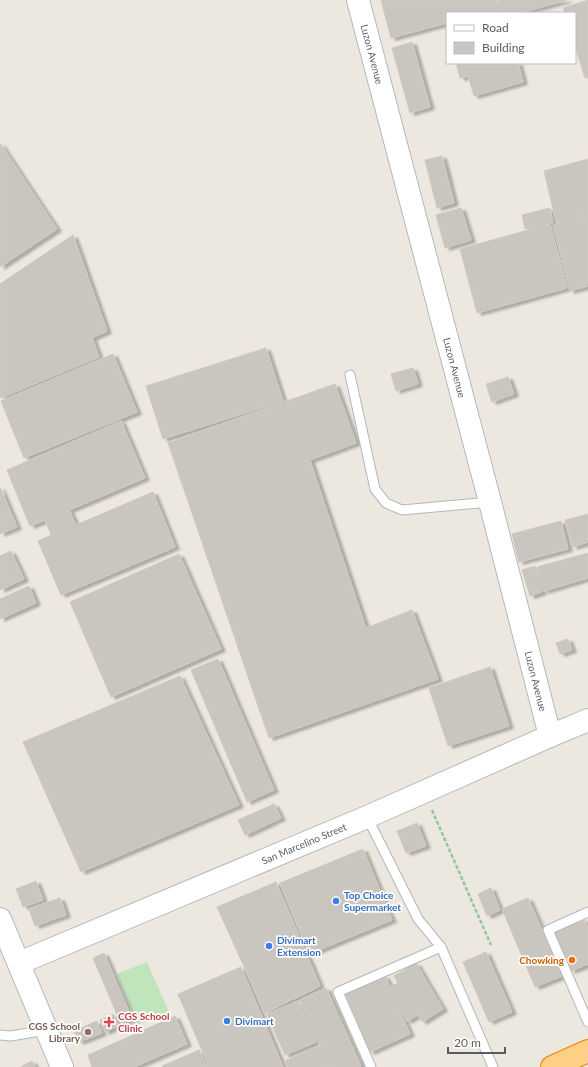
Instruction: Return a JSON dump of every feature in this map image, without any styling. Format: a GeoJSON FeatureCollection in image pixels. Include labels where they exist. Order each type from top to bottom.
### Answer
{"type":"FeatureCollection","features":[{"type":"Feature","properties":{"kind":"highway"},"geometry":{"type":"LineString","coordinates":[[552,1067],[582,1058]]}},
{"type":"Feature","properties":{"kind":"street","name":"Luzon Avenue"},"geometry":{"type":"LineString","coordinates":[[358,0],[550,736]]}},
{"type":"Feature","properties":{"kind":"street","name":"San Marcelino Street"},"geometry":{"type":"LineString","coordinates":[[19,964],[367,817],[588,720]]}},
{"type":"Feature","properties":{"kind":"street"},"geometry":{"type":"LineString","coordinates":[[0,919],[62,1067]]}},
{"type":"Feature","properties":{"kind":"lane"},"geometry":{"type":"LineString","coordinates":[[350,375],[375,489],[386,503],[402,510],[490,502]]}},
{"type":"Feature","properties":{"kind":"lane"},"geometry":{"type":"LineString","coordinates":[[367,817],[418,919],[440,947],[493,1067]]}},
{"type":"Feature","properties":{"kind":"lane"},"geometry":{"type":"LineString","coordinates":[[588,912],[548,930],[588,1022]]}},
{"type":"Feature","properties":{"kind":"lane"},"geometry":{"type":"LineString","coordinates":[[371,1067],[338,992],[440,947]]}},
{"type":"Feature","properties":{"kind":"lane"},"geometry":{"type":"LineString","coordinates":[[0,1035],[11,1036],[46,1030]]}},
{"type":"Feature","properties":{"kind":"path"},"geometry":{"type":"LineString","coordinates":[[424,792],[491,945]]}},
{"type":"Feature","properties":{"kind":"green space"},"geometry":{"type":"Polygon","coordinates":[[[147,962],[169,1012],[138,1025],[117,974],[147,962]]]}},
{"type":"Feature","properties":{"kind":"building"},"geometry":{"type":"Polygon","coordinates":[[[381,0],[496,0],[500,12],[446,12],[446,23],[391,38],[381,0]]]}},
{"type":"Feature","properties":{"kind":"building"},"geometry":{"type":"Polygon","coordinates":[[[498,0],[567,0],[524,12],[501,12],[498,0]]]}},
{"type":"Feature","properties":{"kind":"building"},"geometry":{"type":"Polygon","coordinates":[[[588,0],[588,77],[585,78],[576,49],[576,12],[565,12],[563,8],[588,0]]]}},
{"type":"Feature","properties":{"kind":"building"},"geometry":{"type":"Polygon","coordinates":[[[412,42],[430,107],[410,113],[392,48],[412,42]]]}},
{"type":"Feature","properties":{"kind":"building"},"geometry":{"type":"Polygon","coordinates":[[[456,64],[518,64],[523,82],[474,96],[468,76],[460,78],[456,64]]]}},
{"type":"Feature","properties":{"kind":"building"},"geometry":{"type":"Polygon","coordinates":[[[0,143],[57,229],[0,267],[0,143]]]}},
{"type":"Feature","properties":{"kind":"building"},"geometry":{"type":"Polygon","coordinates":[[[442,156],[454,203],[437,208],[425,160],[442,156]]]}},
{"type":"Feature","properties":{"kind":"building"},"geometry":{"type":"Polygon","coordinates":[[[588,159],[588,214],[556,222],[544,171],[588,159]]]}},
{"type":"Feature","properties":{"kind":"building"},"geometry":{"type":"Polygon","coordinates":[[[461,208],[471,240],[445,248],[436,215],[461,208]]]}},
{"type":"Feature","properties":{"kind":"building"},"geometry":{"type":"Polygon","coordinates":[[[550,208],[553,223],[525,229],[522,215],[550,208]]]}},
{"type":"Feature","properties":{"kind":"building"},"geometry":{"type":"Polygon","coordinates":[[[588,216],[588,286],[570,291],[553,225],[588,216]]]}},
{"type":"Feature","properties":{"kind":"building"},"geometry":{"type":"Polygon","coordinates":[[[550,224],[567,288],[477,313],[460,249],[550,224]]]}},
{"type":"Feature","properties":{"kind":"building"},"geometry":{"type":"Polygon","coordinates":[[[73,235],[107,331],[92,338],[99,357],[1,398],[0,284],[73,235]]]}},
{"type":"Feature","properties":{"kind":"building"},"geometry":{"type":"Polygon","coordinates":[[[266,348],[283,401],[163,439],[146,386],[266,348]]]}},
{"type":"Feature","properties":{"kind":"building"},"geometry":{"type":"Polygon","coordinates":[[[113,354],[137,412],[24,458],[1,401],[113,354]]]}},
{"type":"Feature","properties":{"kind":"building"},"geometry":{"type":"Polygon","coordinates":[[[413,368],[418,384],[396,391],[391,374],[413,368]]]}},
{"type":"Feature","properties":{"kind":"building"},"geometry":{"type":"Polygon","coordinates":[[[508,377],[514,394],[492,402],[486,384],[508,377]]]}},
{"type":"Feature","properties":{"kind":"building"},"geometry":{"type":"Polygon","coordinates":[[[335,384],[356,443],[310,460],[366,628],[412,610],[438,679],[269,738],[168,443],[335,384]]]}},
{"type":"Feature","properties":{"kind":"building"},"geometry":{"type":"Polygon","coordinates":[[[121,421],[145,478],[69,510],[76,525],[153,492],[175,547],[61,595],[38,541],[51,535],[45,520],[30,526],[7,470],[121,421]]]}},
{"type":"Feature","properties":{"kind":"building"},"geometry":{"type":"Polygon","coordinates":[[[0,487],[17,527],[0,534],[0,487]]]}},
{"type":"Feature","properties":{"kind":"building"},"geometry":{"type":"Polygon","coordinates":[[[588,514],[588,542],[573,547],[565,520],[588,514]]]}},
{"type":"Feature","properties":{"kind":"building"},"geometry":{"type":"Polygon","coordinates":[[[561,521],[568,549],[519,562],[512,534],[561,521]]]}},
{"type":"Feature","properties":{"kind":"building"},"geometry":{"type":"Polygon","coordinates":[[[11,551],[24,579],[0,590],[0,556],[11,551]]]}},
{"type":"Feature","properties":{"kind":"building"},"geometry":{"type":"Polygon","coordinates":[[[588,553],[588,578],[544,591],[537,567],[588,553]]]}},
{"type":"Feature","properties":{"kind":"building"},"geometry":{"type":"Polygon","coordinates":[[[179,554],[221,649],[111,697],[70,602],[179,554]]]}},
{"type":"Feature","properties":{"kind":"building"},"geometry":{"type":"Polygon","coordinates":[[[535,566],[542,592],[530,596],[522,570],[535,566]]]}},
{"type":"Feature","properties":{"kind":"building"},"geometry":{"type":"Polygon","coordinates":[[[29,586],[36,603],[0,619],[0,599],[29,586]]]}},
{"type":"Feature","properties":{"kind":"building"},"geometry":{"type":"Polygon","coordinates":[[[568,639],[572,650],[560,654],[556,643],[568,639]]]}},
{"type":"Feature","properties":{"kind":"building"},"geometry":{"type":"Polygon","coordinates":[[[218,659],[274,790],[247,802],[191,670],[218,659]]]}},
{"type":"Feature","properties":{"kind":"building"},"geometry":{"type":"Polygon","coordinates":[[[490,667],[509,726],[448,746],[429,688],[490,667]]]}},
{"type":"Feature","properties":{"kind":"building"},"geometry":{"type":"Polygon","coordinates":[[[180,676],[239,805],[81,872],[23,742],[180,676]]]}},
{"type":"Feature","properties":{"kind":"building"},"geometry":{"type":"Polygon","coordinates":[[[274,804],[281,818],[245,835],[238,820],[274,804]]]}},
{"type":"Feature","properties":{"kind":"building"},"geometry":{"type":"Polygon","coordinates":[[[417,823],[426,846],[406,853],[397,831],[417,823]]]}},
{"type":"Feature","properties":{"kind":"building","name":"Top Choice Supermarket"},"geometry":{"type":"Polygon","coordinates":[[[363,849],[392,920],[309,954],[280,883],[363,849]]]}},
{"type":"Feature","properties":{"kind":"building"},"geometry":{"type":"Polygon","coordinates":[[[36,881],[43,900],[23,907],[16,889],[36,881]]]}},
{"type":"Feature","properties":{"kind":"building","name":"Divimart Extension"},"geometry":{"type":"Polygon","coordinates":[[[276,882],[320,986],[265,1013],[217,907],[276,882]]]}},
{"type":"Feature","properties":{"kind":"building"},"geometry":{"type":"Polygon","coordinates":[[[491,888],[500,910],[487,916],[478,894],[491,888]]]}},
{"type":"Feature","properties":{"kind":"building"},"geometry":{"type":"Polygon","coordinates":[[[60,898],[66,915],[35,926],[29,909],[60,898]]]}},
{"type":"Feature","properties":{"kind":"building"},"geometry":{"type":"Polygon","coordinates":[[[528,898],[562,976],[535,987],[502,909],[528,898]]]}},
{"type":"Feature","properties":{"kind":"building"},"geometry":{"type":"Polygon","coordinates":[[[584,919],[588,928],[588,964],[571,971],[554,931],[584,919]]]}},
{"type":"Feature","properties":{"kind":"building"},"geometry":{"type":"Polygon","coordinates":[[[486,952],[512,1012],[489,1022],[463,962],[486,952]]]}},
{"type":"Feature","properties":{"kind":"building"},"geometry":{"type":"Polygon","coordinates":[[[104,953],[132,1019],[121,1024],[93,958],[104,953]]]}},
{"type":"Feature","properties":{"kind":"building"},"geometry":{"type":"Polygon","coordinates":[[[416,963],[443,1009],[422,1022],[418,1015],[407,1021],[390,987],[398,983],[394,976],[416,963]]]}},
{"type":"Feature","properties":{"kind":"building","name":"Divimart"},"geometry":{"type":"Polygon","coordinates":[[[241,967],[283,1067],[209,1067],[178,994],[241,967]]]}},
{"type":"Feature","properties":{"kind":"building"},"geometry":{"type":"Polygon","coordinates":[[[385,976],[410,1034],[370,1052],[345,993],[385,976]]]}},
{"type":"Feature","properties":{"kind":"building"},"geometry":{"type":"Polygon","coordinates":[[[326,988],[361,1066],[329,1067],[300,1000],[326,988]]]}},
{"type":"Feature","properties":{"kind":"building"},"geometry":{"type":"Polygon","coordinates":[[[298,1001],[316,1042],[285,1055],[267,1014],[298,1001]]]}},
{"type":"Feature","properties":{"kind":"building","name":"CGS School Clinic"},"geometry":{"type":"Polygon","coordinates":[[[113,1014],[119,1025],[105,1032],[100,1020],[113,1014]]]}},
{"type":"Feature","properties":{"kind":"building"},"geometry":{"type":"Polygon","coordinates":[[[175,1016],[187,1044],[134,1067],[92,1067],[88,1055],[175,1016]]]}},
{"type":"Feature","properties":{"kind":"building","name":"CGS School Library"},"geometry":{"type":"Polygon","coordinates":[[[97,1021],[102,1033],[79,1042],[74,1031],[97,1021]]]}},
{"type":"Feature","properties":{"kind":"building"},"geometry":{"type":"Polygon","coordinates":[[[319,1046],[328,1067],[288,1067],[285,1061],[319,1046]]]}},
{"type":"Feature","properties":{"kind":"building"},"geometry":{"type":"Polygon","coordinates":[[[199,1050],[207,1067],[162,1066],[199,1050]]]}},
{"type":"Feature","properties":{"kind":"building"},"geometry":{"type":"Polygon","coordinates":[[[32,1061],[35,1067],[22,1067],[22,1066],[32,1061]]]}},
{"type":"Feature","properties":{"kind":"place","name":"Top Choice Supermarket"},"geometry":{"type":"Point","coordinates":[336,901]}},
{"type":"Feature","properties":{"kind":"place","name":"Divimart Extension"},"geometry":{"type":"Point","coordinates":[269,946]}},
{"type":"Feature","properties":{"kind":"place","name":"Chowking"},"geometry":{"type":"Point","coordinates":[572,960]}},
{"type":"Feature","properties":{"kind":"place","name":"Divimart"},"geometry":{"type":"Point","coordinates":[227,1021]}},
{"type":"Feature","properties":{"kind":"place","name":"CGS School Clinic"},"geometry":{"type":"Point","coordinates":[109,1022]}},
{"type":"Feature","properties":{"kind":"place","name":"CGS School Library"},"geometry":{"type":"Point","coordinates":[88,1032]}}]}
